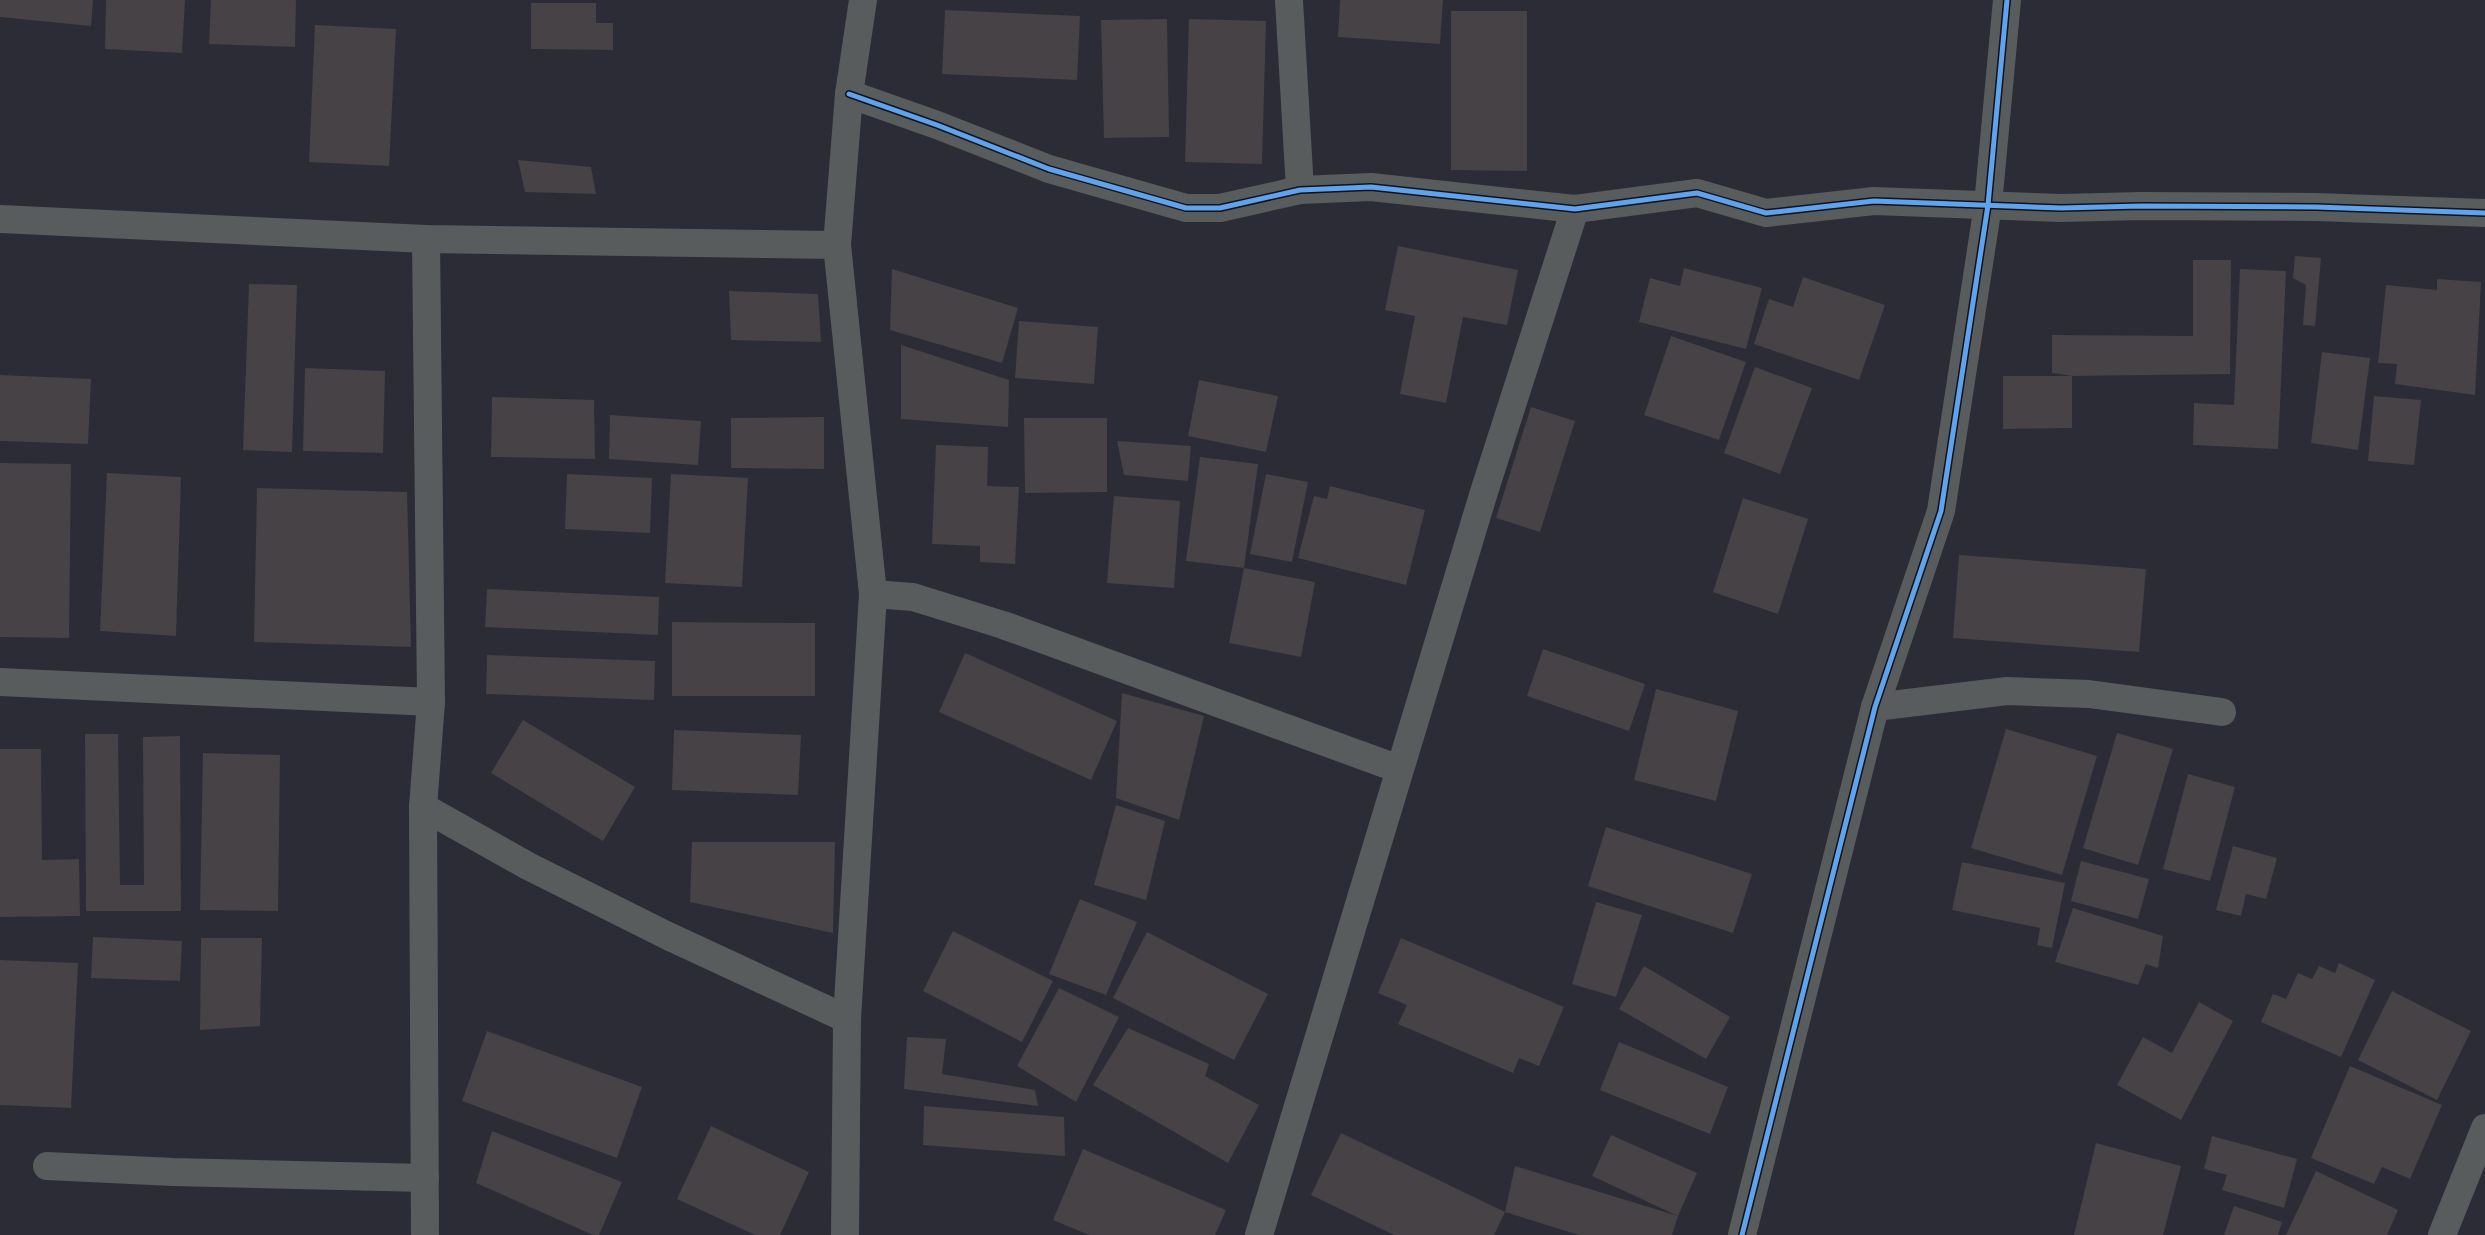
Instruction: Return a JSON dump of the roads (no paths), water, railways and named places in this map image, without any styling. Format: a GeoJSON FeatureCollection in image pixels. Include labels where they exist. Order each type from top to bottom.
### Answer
{"type":"FeatureCollection","features":[{"type":"Feature","properties":{"kind":"street"},"geometry":{"type":"LineString","coordinates":[[845,1235],[847,1019],[873,594],[837,246],[849,94],[863,0]]}},
{"type":"Feature","properties":{"kind":"street"},"geometry":{"type":"LineString","coordinates":[[1290,0],[1300,190]]}},
{"type":"Feature","properties":{"kind":"street"},"geometry":{"type":"LineString","coordinates":[[1742,1235],[1875,707],[1941,511],[1988,205],[2007,0]]}},
{"type":"Feature","properties":{"kind":"street"},"geometry":{"type":"LineString","coordinates":[[849,94],[937,125],[1048,169],[1186,208],[1220,208],[1300,190],[1371,187],[1575,208],[1697,193],[1766,213],[1874,202],[2061,208],[2141,206],[2316,208],[2485,213]]}},
{"type":"Feature","properties":{"kind":"street"},"geometry":{"type":"LineString","coordinates":[[1259,1235],[1481,501],[1575,208]]}},
{"type":"Feature","properties":{"kind":"street"},"geometry":{"type":"LineString","coordinates":[[0,219],[426,239],[837,246]]}},
{"type":"Feature","properties":{"kind":"street"},"geometry":{"type":"LineString","coordinates":[[426,239],[432,702],[423,808],[426,1235]]}},
{"type":"Feature","properties":{"kind":"street"},"geometry":{"type":"LineString","coordinates":[[873,594],[913,597],[1002,625],[1399,769]]}},
{"type":"Feature","properties":{"kind":"street"},"geometry":{"type":"LineString","coordinates":[[0,682],[432,702]]}},
{"type":"Feature","properties":{"kind":"street"},"geometry":{"type":"LineString","coordinates":[[1875,707],[2007,691],[2089,694],[2222,712]]}},
{"type":"Feature","properties":{"kind":"street"},"geometry":{"type":"LineString","coordinates":[[423,808],[528,866],[668,936],[847,1019]]}},
{"type":"Feature","properties":{"kind":"street"},"geometry":{"type":"LineString","coordinates":[[2442,1235],[2485,1128]]}},
{"type":"Feature","properties":{"kind":"street"},"geometry":{"type":"LineString","coordinates":[[47,1166],[172,1172],[425,1178]]}}]}
